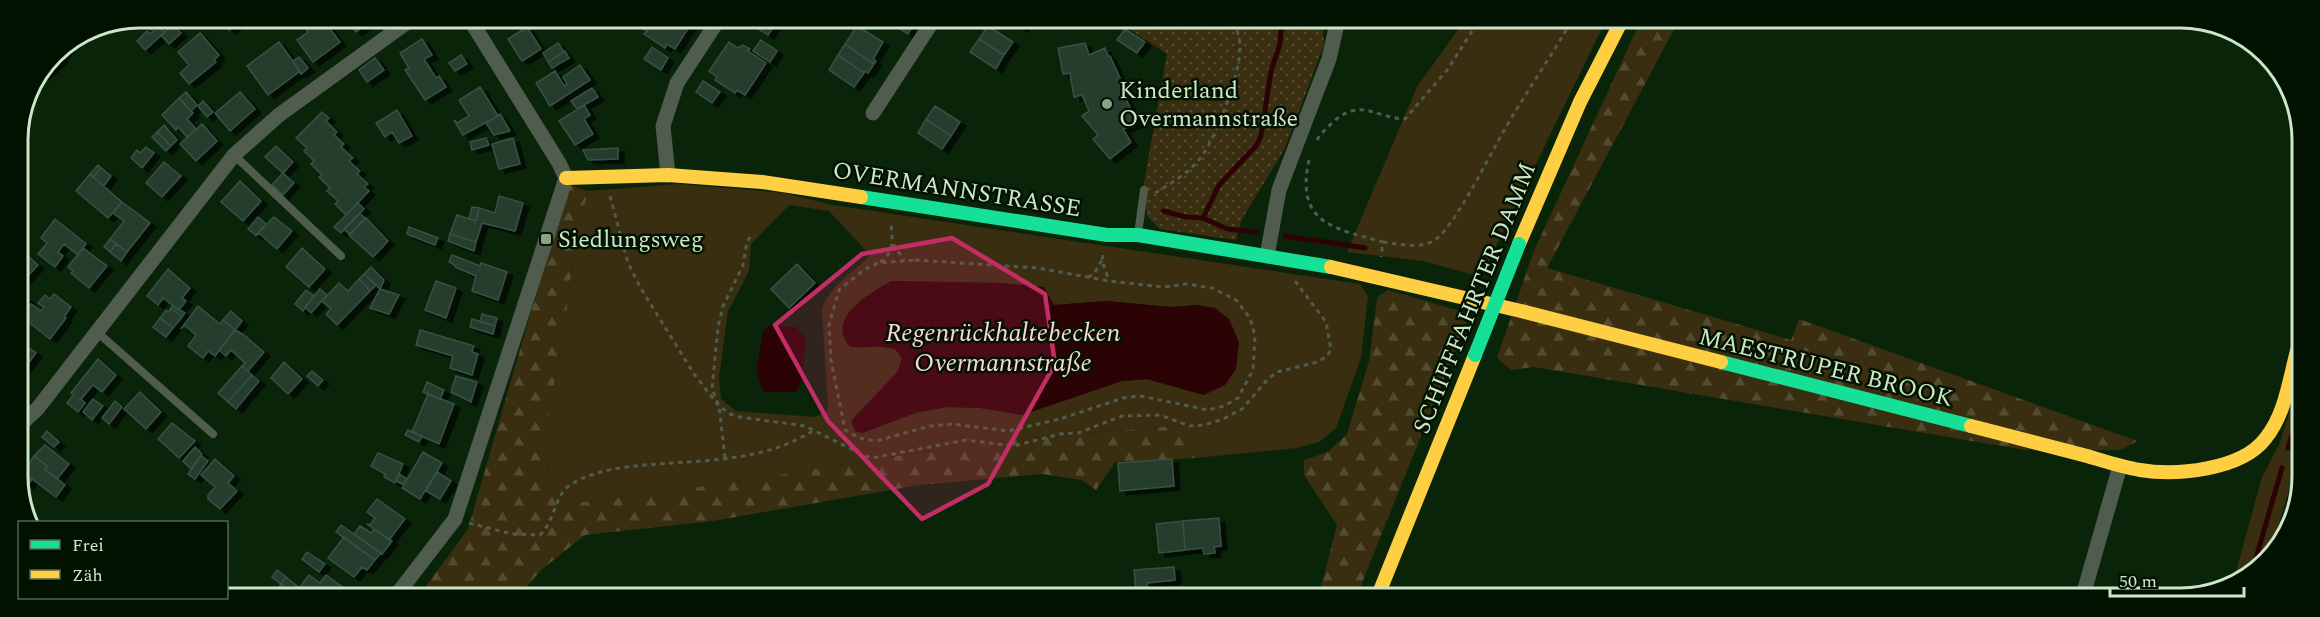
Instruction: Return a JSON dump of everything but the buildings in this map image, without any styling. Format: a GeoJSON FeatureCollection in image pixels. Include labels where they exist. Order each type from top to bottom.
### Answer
{"type":"FeatureCollection","features":[{"type":"Feature","properties":{"kind":"street"},"geometry":{"type":"LineString","coordinates":[[29,416],[38,408],[234,155],[279,115],[399,28]]}},
{"type":"Feature","properties":{"kind":"street"},"geometry":{"type":"LineString","coordinates":[[403,588],[455,519],[566,178],[475,28]]}},
{"type":"Feature","properties":{"kind":"street"},"geometry":{"type":"LineString","coordinates":[[668,175],[663,126],[677,83],[713,28]]}},
{"type":"Feature","properties":{"kind":"street"},"geometry":{"type":"LineString","coordinates":[[873,113],[928,28]]}},
{"type":"Feature","properties":{"kind":"street"},"geometry":{"type":"LineString","coordinates":[[1267,256],[1279,190],[1329,59],[1336,28]]}},
{"type":"Feature","properties":{"kind":"street","name":"SCHIFFFAHRTER DAMM"},"geometry":{"type":"LineString","coordinates":[[1381,588],[1519,244],[1580,102],[1618,28]]}},
{"type":"Feature","properties":{"kind":"street","name":"OVERMANNSTRASSE"},"geometry":{"type":"LineString","coordinates":[[566,178],[668,175],[762,182],[1107,235],[1138,235],[1267,256],[1375,276],[1521,311]]}},
{"type":"Feature","properties":{"kind":"street","name":"MAESTRUPER BROOK"},"geometry":{"type":"LineString","coordinates":[[1521,311],[2141,470],[2174,472],[2238,460],[2258,447],[2274,424],[2292,366]]}},
{"type":"Feature","properties":{"kind":"street"},"geometry":{"type":"LineString","coordinates":[[2085,588],[2120,466]]}},
{"type":"Feature","properties":{"kind":"lane"},"geometry":{"type":"LineString","coordinates":[[234,155],[341,256]]}},
{"type":"Feature","properties":{"kind":"lane"},"geometry":{"type":"LineString","coordinates":[[1138,235],[1144,192]]}},
{"type":"Feature","properties":{"kind":"lane"},"geometry":{"type":"LineString","coordinates":[[97,332],[213,434]]}},
{"type":"Feature","properties":{"kind":"path"},"geometry":{"type":"LineString","coordinates":[[1144,192],[1152,194],[1187,172],[1202,156],[1224,109],[1239,60],[1240,45],[1236,28]]}},
{"type":"Feature","properties":{"kind":"path"},"geometry":{"type":"LineString","coordinates":[[1316,143],[1320,135],[1344,113],[1358,108],[1373,110],[1392,118],[1405,119],[1448,69],[1474,28]]}},
{"type":"Feature","properties":{"kind":"path"},"geometry":{"type":"LineString","coordinates":[[1311,152],[1306,176],[1308,203],[1321,220],[1341,230],[1383,242],[1420,245],[1433,241],[1444,231],[1461,207],[1505,129],[1567,28]]}},
{"type":"Feature","properties":{"kind":"path"},"geometry":{"type":"LineString","coordinates":[[608,177],[610,196],[632,271],[694,374],[719,406],[730,414],[740,417],[805,426],[872,458],[966,440],[1014,446],[1060,434],[1078,433],[1122,416],[1160,415],[1190,426],[1204,425],[1223,419],[1242,409],[1277,372],[1318,362],[1331,350],[1326,322],[1298,286],[1293,261]]}},
{"type":"Feature","properties":{"kind":"path"},"geometry":{"type":"LineString","coordinates":[[891,226],[893,244],[904,261]]}},
{"type":"Feature","properties":{"kind":"path"},"geometry":{"type":"LineString","coordinates":[[725,458],[719,406],[712,389],[718,327],[723,306],[742,265],[747,242],[752,234]]}},
{"type":"Feature","properties":{"kind":"path"},"geometry":{"type":"LineString","coordinates":[[1375,276],[1383,242]]}},
{"type":"Feature","properties":{"kind":"path"},"geometry":{"type":"LineString","coordinates":[[878,263],[968,262],[1038,268],[1109,282],[1164,287],[1187,284],[1212,288],[1236,300],[1250,318],[1255,336],[1253,370],[1238,398],[1224,406],[1208,410],[1141,396],[1123,398],[1060,419],[1008,432],[952,424],[930,426],[876,441],[859,438],[845,430],[831,360],[829,325],[839,290],[865,269],[885,259],[893,244]]}},
{"type":"Feature","properties":{"kind":"path"},"geometry":{"type":"LineString","coordinates":[[1087,277],[1094,274],[1103,254]]}},
{"type":"Feature","properties":{"kind":"path"},"geometry":{"type":"LineString","coordinates":[[1102,260],[1109,282]]}},
{"type":"Feature","properties":{"kind":"path"},"geometry":{"type":"LineString","coordinates":[[455,519],[512,534],[540,535],[548,528],[564,491],[591,475],[632,466],[725,458],[781,447],[814,430]]}},
{"type":"Feature","properties":{"kind":"highlighted area"},"geometry":{"type":"Polygon","coordinates":[[[952,238],[1045,294],[1055,364],[988,484],[922,519],[828,421],[775,325],[862,254],[952,238]]]}},
{"type":"Feature","properties":{"kind":"green space"},"geometry":{"type":"Polygon","coordinates":[[[1128,28],[1323,28],[1324,45],[1285,148],[1241,221],[1236,240],[1160,229],[1147,216],[1143,188],[1167,54],[1128,28]]]}},
{"type":"Feature","properties":{"kind":"green space"},"geometry":{"type":"Polygon","coordinates":[[[1459,28],[1602,28],[1481,277],[1423,261],[1347,252],[1417,87],[1459,28]]]}},
{"type":"Feature","properties":{"kind":"green space"},"geometry":{"type":"Polygon","coordinates":[[[1637,28],[1675,28],[1547,268],[1791,340],[1799,319],[2137,441],[2121,450],[2025,450],[1534,367],[1511,370],[1497,358],[1533,253],[1637,28]]]}},
{"type":"Feature","properties":{"kind":"green space"},"geometry":{"type":"Polygon","coordinates":[[[568,184],[588,191],[573,257],[565,326],[546,427],[548,487],[574,503],[743,481],[882,458],[1048,436],[1176,426],[1195,458],[1115,462],[1096,490],[1082,480],[1042,474],[919,485],[713,521],[585,535],[541,570],[526,588],[425,588],[468,529],[568,184]]]}},
{"type":"Feature","properties":{"kind":"green space"},"geometry":{"type":"Polygon","coordinates":[[[678,184],[784,193],[833,205],[1360,284],[1368,296],[1361,358],[1336,428],[1319,442],[1297,448],[1195,458],[1175,426],[1048,436],[882,458],[743,481],[574,503],[548,487],[546,427],[565,326],[573,257],[588,191],[678,184]],[[789,205],[751,244],[749,271],[728,311],[719,378],[721,399],[736,411],[814,417],[825,413],[828,408],[822,310],[825,301],[836,287],[870,255],[829,211],[789,205]],[[891,281],[856,304],[846,320],[846,342],[895,349],[902,358],[898,371],[890,380],[862,433],[918,412],[948,407],[980,408],[1022,415],[1122,381],[1147,379],[1204,395],[1199,305],[1170,307],[1107,301],[1054,305],[1003,283],[891,281]]]}},
{"type":"Feature","properties":{"kind":"green space"},"geometry":{"type":"Polygon","coordinates":[[[1388,290],[1470,314],[1360,588],[1320,588],[1337,525],[1304,475],[1304,460],[1328,452],[1347,434],[1369,361],[1377,298],[1388,290]]]}},
{"type":"Feature","properties":{"kind":"green space"},"geometry":{"type":"Polygon","coordinates":[[[2292,403],[2292,476],[2277,530],[2259,556],[2236,573],[2262,477],[2279,445],[2292,403]]]}},
{"type":"Feature","properties":{"kind":"water","name":"Regenrückhaltebecken Overmannstraße"},"geometry":{"type":"Polygon","coordinates":[[[891,281],[1003,283],[1044,287],[1054,305],[1107,301],[1170,307],[1198,305],[1215,308],[1229,319],[1239,342],[1236,369],[1225,385],[1204,395],[1147,379],[1122,381],[1022,415],[980,408],[948,407],[918,412],[862,433],[855,431],[851,421],[898,371],[902,358],[895,349],[850,347],[843,336],[843,326],[853,308],[872,292],[891,281]]]}},
{"type":"Feature","properties":{"kind":"water"},"geometry":{"type":"Polygon","coordinates":[[[771,325],[796,327],[806,339],[802,379],[796,392],[765,392],[758,378],[763,331],[771,325]]]}},
{"type":"Feature","properties":{"kind":"waterway"},"geometry":{"type":"LineString","coordinates":[[1203,218],[1219,185],[1256,146],[1261,136],[1271,71],[1280,44],[1281,28]]}},
{"type":"Feature","properties":{"kind":"waterway"},"geometry":{"type":"LineString","coordinates":[[1163,211],[1186,217],[1203,218],[1227,229],[1257,232]]}},
{"type":"Feature","properties":{"kind":"waterway"},"geometry":{"type":"LineString","coordinates":[[1285,236],[1365,248]]}},
{"type":"Feature","properties":{"kind":"waterway"},"geometry":{"type":"LineString","coordinates":[[2288,448],[2292,435]]}},
{"type":"Feature","properties":{"kind":"waterway"},"geometry":{"type":"LineString","coordinates":[[2256,559],[2282,468]]}},
{"type":"Feature","properties":{"kind":"traffic: fast"},"geometry":{"type":"LineString","coordinates":[[861,197],[1107,235],[1138,235],[1331,267]]}},
{"type":"Feature","properties":{"kind":"traffic: fast"},"geometry":{"type":"LineString","coordinates":[[1475,355],[1519,244]]}},
{"type":"Feature","properties":{"kind":"traffic: fast"},"geometry":{"type":"LineString","coordinates":[[1721,362],[1971,426]]}},
{"type":"Feature","properties":{"kind":"traffic: slow"},"geometry":{"type":"LineString","coordinates":[[1519,244],[1580,102],[1618,28]]}},
{"type":"Feature","properties":{"kind":"traffic: slow"},"geometry":{"type":"LineString","coordinates":[[566,178],[668,175],[762,182],[861,197]]}},
{"type":"Feature","properties":{"kind":"traffic: slow"},"geometry":{"type":"LineString","coordinates":[[1331,267],[1521,311],[1721,362]]}},
{"type":"Feature","properties":{"kind":"traffic: slow"},"geometry":{"type":"LineString","coordinates":[[1381,588],[1475,355]]}},
{"type":"Feature","properties":{"kind":"traffic: slow"},"geometry":{"type":"LineString","coordinates":[[1971,426],[2140,470],[2171,472],[2207,468],[2240,458],[2265,439],[2283,405],[2292,372]]}},
{"type":"Feature","properties":{"kind":"place","name":"Kinderland Overmannstraße"},"geometry":{"type":"Point","coordinates":[1107,104]}},
{"type":"Feature","properties":{"kind":"place","name":"Siedlungsweg"},"geometry":{"type":"Point","coordinates":[546,239]}}]}
